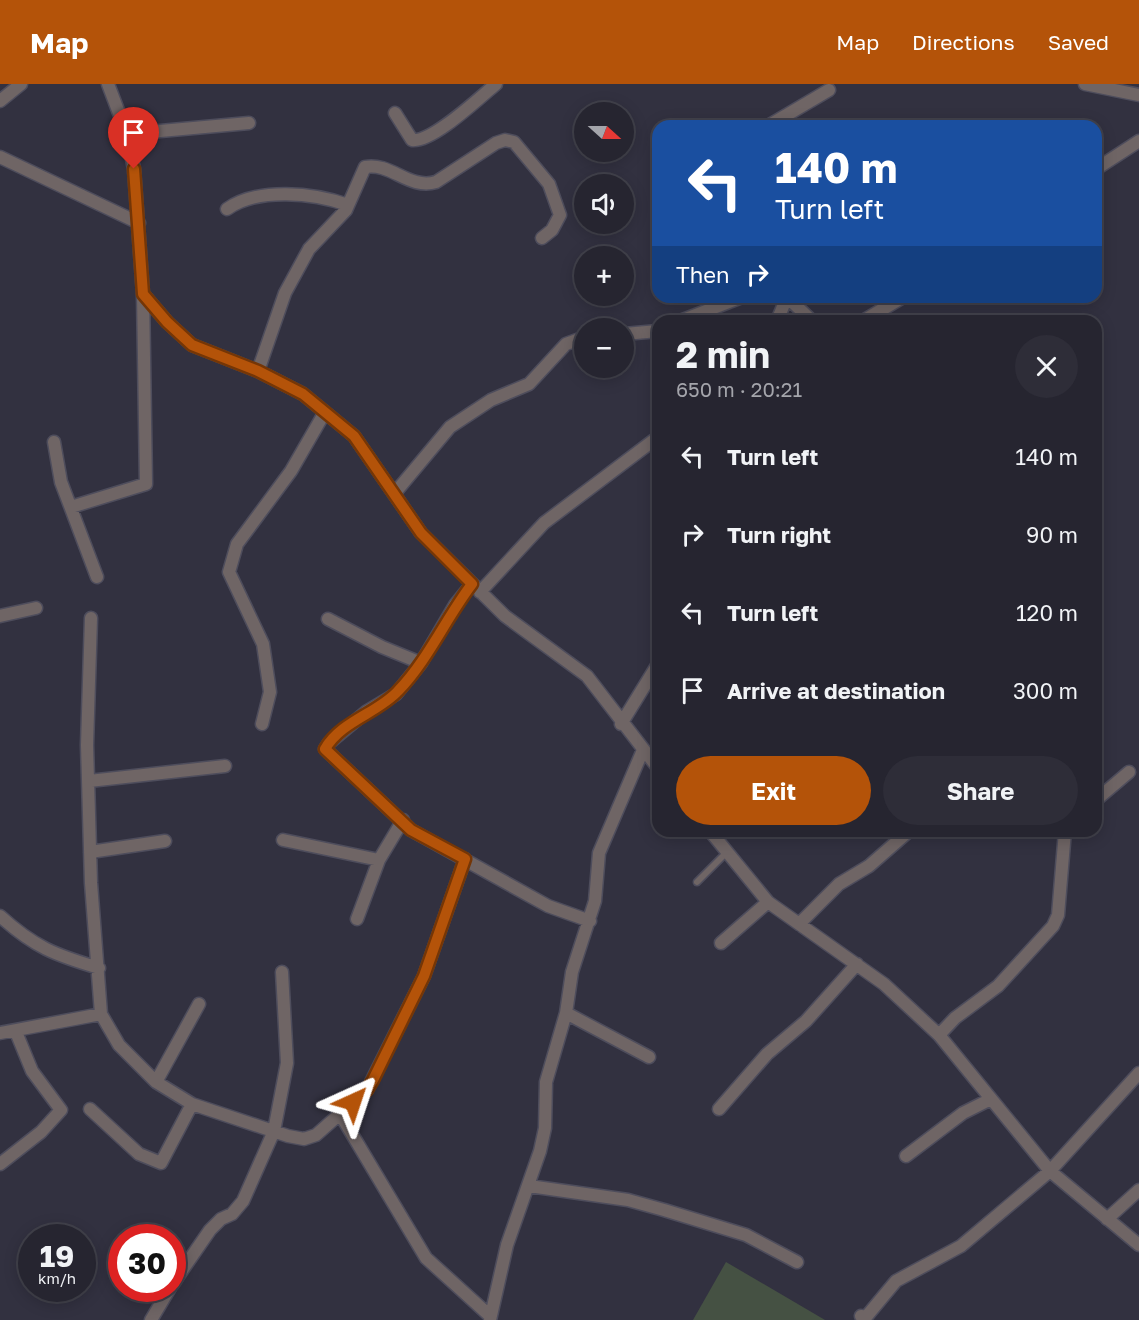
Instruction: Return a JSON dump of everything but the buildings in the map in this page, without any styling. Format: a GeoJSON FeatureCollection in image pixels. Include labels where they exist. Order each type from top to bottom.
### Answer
{"type":"FeatureCollection","features":[{"type":"Feature","properties":{"kind":"street"},"geometry":{"type":"LineString","coordinates":[[0,101],[21,84]]}},
{"type":"Feature","properties":{"kind":"street"},"geometry":{"type":"LineString","coordinates":[[71,507],[146,484],[143,294],[139,223],[127,134],[108,84]]}},
{"type":"Feature","properties":{"kind":"street"},"geometry":{"type":"LineString","coordinates":[[396,113],[412,140],[419,141],[432,134],[496,84]]}},
{"type":"Feature","properties":{"kind":"street"},"geometry":{"type":"LineString","coordinates":[[1085,84],[1139,95]]}},
{"type":"Feature","properties":{"kind":"street"},"geometry":{"type":"LineString","coordinates":[[778,120],[829,90]]}},
{"type":"Feature","properties":{"kind":"street"},"geometry":{"type":"LineString","coordinates":[[127,134],[249,123]]}},
{"type":"Feature","properties":{"kind":"street"},"geometry":{"type":"LineString","coordinates":[[258,371],[285,293],[309,249],[339,219],[348,205],[365,167],[376,165],[418,184],[427,185],[436,182],[505,140],[514,142],[549,184],[560,215],[552,230],[542,238]]}},
{"type":"Feature","properties":{"kind":"street"},"geometry":{"type":"LineString","coordinates":[[1102,165],[1139,141]]}},
{"type":"Feature","properties":{"kind":"street"},"geometry":{"type":"LineString","coordinates":[[0,157],[139,223]]}},
{"type":"Feature","properties":{"kind":"street"},"geometry":{"type":"LineString","coordinates":[[227,209],[253,198],[303,194],[348,205]]}},
{"type":"Feature","properties":{"kind":"street"},"geometry":{"type":"LineString","coordinates":[[143,294],[167,322],[192,345],[258,371],[303,394],[354,436],[421,533],[505,616],[587,676],[621,724],[652,761]]}},
{"type":"Feature","properties":{"kind":"street"},"geometry":{"type":"LineString","coordinates":[[693,315],[720,303]]}},
{"type":"Feature","properties":{"kind":"street"},"geometry":{"type":"LineString","coordinates":[[793,303],[806,315]]}},
{"type":"Feature","properties":{"kind":"street"},"geometry":{"type":"LineString","coordinates":[[873,315],[893,303]]}},
{"type":"Feature","properties":{"kind":"street"},"geometry":{"type":"LineString","coordinates":[[634,333],[652,332]]}},
{"type":"Feature","properties":{"kind":"street"},"geometry":{"type":"LineString","coordinates":[[394,494],[450,427],[491,400],[529,384],[566,344],[574,341]]}},
{"type":"Feature","properties":{"kind":"street"},"geometry":{"type":"LineString","coordinates":[[262,724],[270,692],[263,644],[229,572],[237,544],[291,471],[325,412]]}},
{"type":"Feature","properties":{"kind":"street"},"geometry":{"type":"LineString","coordinates":[[54,442],[61,482],[97,577]]}},
{"type":"Feature","properties":{"kind":"street"},"geometry":{"type":"LineString","coordinates":[[590,921],[548,906],[411,830],[403,819],[325,749],[366,712],[396,694],[421,663],[455,605],[544,523],[652,442]]}},
{"type":"Feature","properties":{"kind":"street"},"geometry":{"type":"LineString","coordinates":[[0,616],[36,608]]}},
{"type":"Feature","properties":{"kind":"street"},"geometry":{"type":"LineString","coordinates":[[91,618],[87,745],[90,852],[101,1014],[119,1045],[156,1082],[192,1104],[304,1139],[316,1135],[367,1090],[383,1063],[424,976],[465,859]]}},
{"type":"Feature","properties":{"kind":"street"},"geometry":{"type":"LineString","coordinates":[[328,619],[382,647],[421,663]]}},
{"type":"Feature","properties":{"kind":"street"},"geometry":{"type":"LineString","coordinates":[[621,724],[652,674]]}},
{"type":"Feature","properties":{"kind":"street"},"geometry":{"type":"LineString","coordinates":[[490,1318],[507,1245],[529,1186],[545,1128],[546,1082],[566,1014],[572,972],[595,901],[599,853],[643,750]]}},
{"type":"Feature","properties":{"kind":"street"},"geometry":{"type":"LineString","coordinates":[[88,781],[225,766]]}},
{"type":"Feature","properties":{"kind":"street"},"geometry":{"type":"LineString","coordinates":[[1102,795],[1129,772]]}},
{"type":"Feature","properties":{"kind":"street"},"geometry":{"type":"LineString","coordinates":[[357,919],[379,860],[403,819]]}},
{"type":"Feature","properties":{"kind":"street"},"geometry":{"type":"LineString","coordinates":[[715,837],[768,902],[884,984],[939,1035],[1050,1171],[1139,1245]]}},
{"type":"Feature","properties":{"kind":"street"},"geometry":{"type":"LineString","coordinates":[[799,924],[838,884],[869,866],[902,837]]}},
{"type":"Feature","properties":{"kind":"street"},"geometry":{"type":"LineString","coordinates":[[939,1035],[955,1018],[998,986],[1053,926],[1058,915],[1064,837]]}},
{"type":"Feature","properties":{"kind":"street"},"geometry":{"type":"LineString","coordinates":[[283,840],[379,860]]}},
{"type":"Feature","properties":{"kind":"street"},"geometry":{"type":"LineString","coordinates":[[90,852],[165,841]]}},
{"type":"Feature","properties":{"kind":"street"},"geometry":{"type":"LineString","coordinates":[[721,943],[768,902]]}},
{"type":"Feature","properties":{"kind":"street"},"geometry":{"type":"LineString","coordinates":[[0,916],[47,952],[99,968]]}},
{"type":"Feature","properties":{"kind":"street"},"geometry":{"type":"LineString","coordinates":[[719,1109],[767,1054],[806,1021],[857,964]]}},
{"type":"Feature","properties":{"kind":"street"},"geometry":{"type":"LineString","coordinates":[[186,1265],[210,1230],[237,1209],[243,1201],[274,1131],[287,1063],[282,972]]}},
{"type":"Feature","properties":{"kind":"street"},"geometry":{"type":"LineString","coordinates":[[156,1082],[199,1004]]}},
{"type":"Feature","properties":{"kind":"street"},"geometry":{"type":"LineString","coordinates":[[0,1033],[16,1032],[101,1014]]}},
{"type":"Feature","properties":{"kind":"street"},"geometry":{"type":"LineString","coordinates":[[566,1014],[649,1057]]}},
{"type":"Feature","properties":{"kind":"street"},"geometry":{"type":"LineString","coordinates":[[0,1164],[41,1132],[61,1110],[32,1071],[16,1032]]}},
{"type":"Feature","properties":{"kind":"street"},"geometry":{"type":"LineString","coordinates":[[861,1316],[866,1317],[896,1281],[960,1246],[1050,1171],[1139,1073]]}},
{"type":"Feature","properties":{"kind":"street"},"geometry":{"type":"LineString","coordinates":[[906,1156],[963,1113],[991,1099]]}},
{"type":"Feature","properties":{"kind":"street"},"geometry":{"type":"LineString","coordinates":[[90,1109],[139,1154],[161,1163],[192,1104]]}},
{"type":"Feature","properties":{"kind":"street"},"geometry":{"type":"LineString","coordinates":[[340,1114],[426,1258],[490,1318]]}},
{"type":"Feature","properties":{"kind":"street"},"geometry":{"type":"LineString","coordinates":[[529,1186],[589,1193],[646,1205],[746,1235],[797,1262]]}},
{"type":"Feature","properties":{"kind":"street"},"geometry":{"type":"LineString","coordinates":[[1107,1219],[1139,1190]]}},
{"type":"Feature","properties":{"kind":"street"},"geometry":{"type":"LineString","coordinates":[[151,1320],[162,1302]]}},
{"type":"Feature","properties":{"kind":"lane"},"geometry":{"type":"LineString","coordinates":[[697,882],[727,852]]}},
{"type":"Feature","properties":{"kind":"green space"},"geometry":{"type":"Polygon","coordinates":[[[726,1262],[825,1320],[693,1320],[726,1262]]]}},
{"type":"Feature","properties":{"kind":"route"},"geometry":{"type":"LineString","coordinates":[[134,169],[143,294],[167,322],[192,345],[258,371],[303,394],[354,436],[421,533],[472,584],[455,605],[421,663],[396,694],[366,712],[325,749],[403,819],[411,830],[465,859],[424,976],[383,1063],[367,1090],[353,1102]]}}]}
